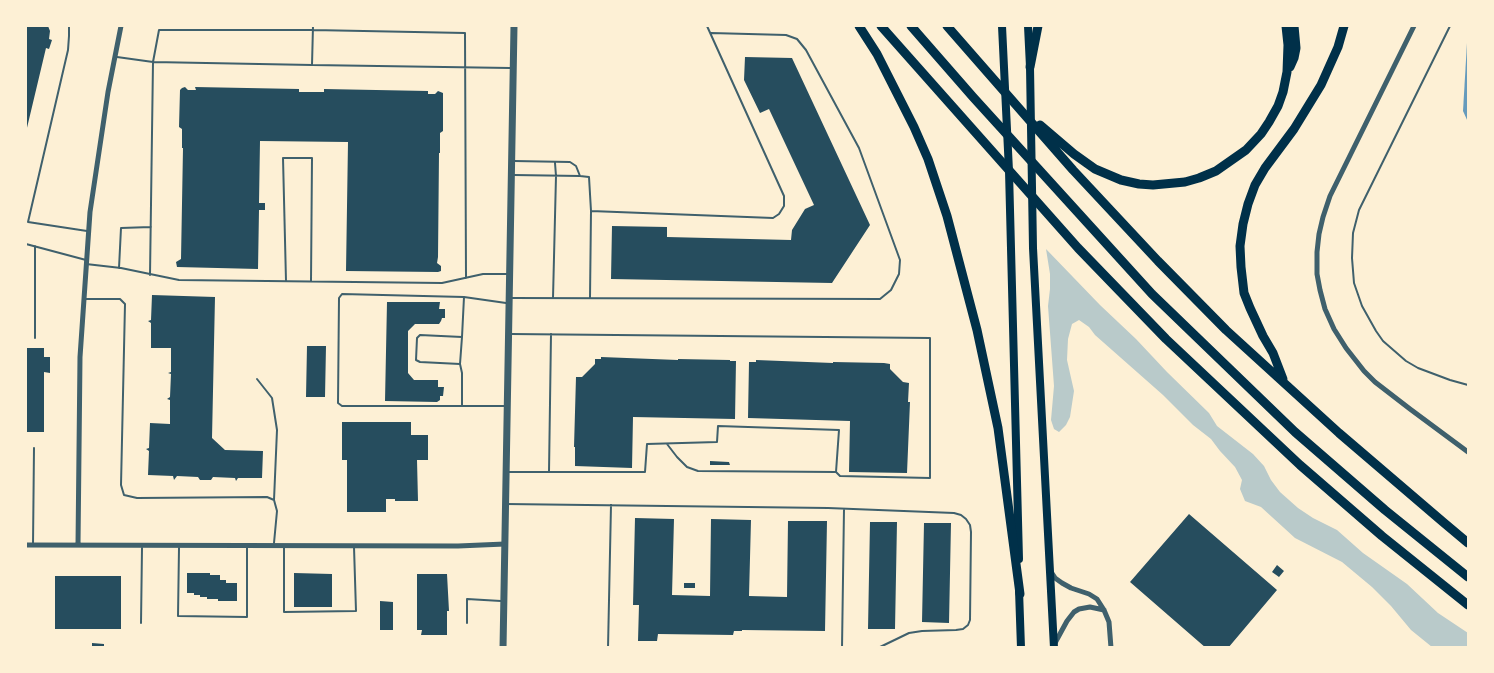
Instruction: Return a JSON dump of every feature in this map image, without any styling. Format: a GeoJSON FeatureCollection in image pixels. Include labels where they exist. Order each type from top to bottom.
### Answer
{"type":"FeatureCollection","features":[{"type":"Feature","properties":{"kind":"highway"},"geometry":{"type":"LineString","coordinates":[[859,26],[877,54],[914,127],[928,159],[947,216],[977,330],[998,428],[1020,594]]}},
{"type":"Feature","properties":{"kind":"highway"},"geometry":{"type":"LineString","coordinates":[[881,26],[1058,225],[1166,339],[1300,465],[1382,536],[1468,605]]}},
{"type":"Feature","properties":{"kind":"highway"},"geometry":{"type":"LineString","coordinates":[[911,26],[1152,294],[1295,432],[1385,510],[1468,577]]}},
{"type":"Feature","properties":{"kind":"highway"},"geometry":{"type":"LineString","coordinates":[[947,26],[1073,170],[1226,330],[1356,448],[1468,543]]}},
{"type":"Feature","properties":{"kind":"highway"},"geometry":{"type":"LineString","coordinates":[[1030,68],[1038,26]]}},
{"type":"Feature","properties":{"kind":"highway"},"geometry":{"type":"LineString","coordinates":[[1018,107],[1095,169],[1121,180],[1138,184],[1185,182],[1216,171],[1246,150],[1261,134],[1278,106],[1283,92],[1287,72],[1286,26]]}},
{"type":"Feature","properties":{"kind":"highway"},"geometry":{"type":"LineString","coordinates":[[1287,72],[1296,48],[1294,26]]}},
{"type":"Feature","properties":{"kind":"highway"},"geometry":{"type":"LineString","coordinates":[[1286,384],[1244,292],[1240,267],[1243,224],[1255,185],[1321,86],[1338,47],[1344,26]]}},
{"type":"Feature","properties":{"kind":"main road"},"geometry":{"type":"LineString","coordinates":[[1002,26],[1009,171],[1021,648]]}},
{"type":"Feature","properties":{"kind":"main road"},"geometry":{"type":"LineString","coordinates":[[1028,26],[1033,248],[1054,646]]}},
{"type":"Feature","properties":{"kind":"street"},"geometry":{"type":"LineString","coordinates":[[78,545],[80,357],[90,212],[108,92],[121,26]]}},
{"type":"Feature","properties":{"kind":"street"},"geometry":{"type":"LineString","coordinates":[[503,648],[514,26]]}},
{"type":"Feature","properties":{"kind":"street"},"geometry":{"type":"LineString","coordinates":[[1414,26],[1330,196],[1319,234],[1317,274],[1325,309],[1334,329],[1364,371],[1468,452]]}},
{"type":"Feature","properties":{"kind":"street"},"geometry":{"type":"LineString","coordinates":[[26,545],[458,546],[505,544]]}},
{"type":"Feature","properties":{"kind":"street"},"geometry":{"type":"LineString","coordinates":[[1050,571],[1062,583],[1097,599],[1108,622],[1111,648]]}},
{"type":"Feature","properties":{"kind":"street"},"geometry":{"type":"LineString","coordinates":[[1054,646],[1072,613],[1090,607],[1104,610]]}},
{"type":"Feature","properties":{"kind":"lane"},"geometry":{"type":"LineString","coordinates":[[69,26],[68,50],[27,222],[89,231]]}},
{"type":"Feature","properties":{"kind":"lane"},"geometry":{"type":"LineString","coordinates":[[312,65],[313,26]]}},
{"type":"Feature","properties":{"kind":"lane"},"geometry":{"type":"LineString","coordinates":[[591,211],[773,218],[779,214],[784,206],[784,196],[707,26]]}},
{"type":"Feature","properties":{"kind":"lane"},"geometry":{"type":"LineString","coordinates":[[1450,26],[1361,205],[1353,233],[1352,265],[1354,283],[1362,306],[1383,340],[1406,361],[1418,368],[1468,385]]}},
{"type":"Feature","properties":{"kind":"lane"},"geometry":{"type":"LineString","coordinates":[[150,275],[153,62],[159,30],[313,30],[465,33],[466,278]]}},
{"type":"Feature","properties":{"kind":"lane"},"geometry":{"type":"LineString","coordinates":[[507,406],[342,406],[338,403],[339,298],[342,294],[464,297],[509,301],[553,298],[880,299],[891,290],[899,274],[900,260],[859,148],[806,50],[797,39],[786,35],[711,33]]}},
{"type":"Feature","properties":{"kind":"lane"},"geometry":{"type":"LineString","coordinates":[[115,57],[153,62],[513,68]]}},
{"type":"Feature","properties":{"kind":"lane"},"geometry":{"type":"LineString","coordinates":[[286,281],[283,158],[312,158],[311,281]]}},
{"type":"Feature","properties":{"kind":"lane"},"geometry":{"type":"LineString","coordinates":[[512,160],[570,162],[576,166],[580,176]]}},
{"type":"Feature","properties":{"kind":"lane"},"geometry":{"type":"LineString","coordinates":[[553,298],[555,162]]}},
{"type":"Feature","properties":{"kind":"lane"},"geometry":{"type":"LineString","coordinates":[[511,175],[589,177],[590,298]]}},
{"type":"Feature","properties":{"kind":"lane"},"geometry":{"type":"LineString","coordinates":[[119,268],[121,228],[151,227]]}},
{"type":"Feature","properties":{"kind":"lane"},"geometry":{"type":"LineString","coordinates":[[26,244],[86,262],[179,280],[442,283],[483,274],[509,274]]}},
{"type":"Feature","properties":{"kind":"lane"},"geometry":{"type":"LineString","coordinates":[[35,246],[35,338]]}},
{"type":"Feature","properties":{"kind":"lane"},"geometry":{"type":"LineString","coordinates":[[462,406],[460,364],[464,297]]}},
{"type":"Feature","properties":{"kind":"lane"},"geometry":{"type":"LineString","coordinates":[[84,299],[120,299],[125,304],[121,474],[124,495],[137,498],[267,497],[274,500]]}},
{"type":"Feature","properties":{"kind":"lane"},"geometry":{"type":"LineString","coordinates":[[508,334],[930,338],[930,478],[840,476],[836,472],[698,471],[687,467],[666,444]]}},
{"type":"Feature","properties":{"kind":"lane"},"geometry":{"type":"LineString","coordinates":[[549,472],[551,334]]}},
{"type":"Feature","properties":{"kind":"lane"},"geometry":{"type":"LineString","coordinates":[[460,364],[416,360],[417,338],[420,335],[462,337]]}},
{"type":"Feature","properties":{"kind":"lane"},"geometry":{"type":"LineString","coordinates":[[257,379],[272,398],[277,430],[274,500],[277,511],[273,545]]}},
{"type":"Feature","properties":{"kind":"lane"},"geometry":{"type":"LineString","coordinates":[[506,472],[645,472],[647,444],[717,442],[718,426],[839,430],[836,472]]}},
{"type":"Feature","properties":{"kind":"lane"},"geometry":{"type":"LineString","coordinates":[[33,545],[34,448]]}},
{"type":"Feature","properties":{"kind":"lane"},"geometry":{"type":"LineString","coordinates":[[506,504],[844,509],[961,515],[970,525],[971,532],[970,620],[968,625],[956,630],[909,633],[878,648]]}},
{"type":"Feature","properties":{"kind":"lane"},"geometry":{"type":"LineString","coordinates":[[608,648],[611,505]]}},
{"type":"Feature","properties":{"kind":"lane"},"geometry":{"type":"LineString","coordinates":[[842,648],[844,509]]}},
{"type":"Feature","properties":{"kind":"lane"},"geometry":{"type":"LineString","coordinates":[[141,623],[142,545]]}},
{"type":"Feature","properties":{"kind":"lane"},"geometry":{"type":"LineString","coordinates":[[179,545],[178,616],[247,617],[247,545]]}},
{"type":"Feature","properties":{"kind":"lane"},"geometry":{"type":"LineString","coordinates":[[284,545],[284,612],[356,611],[354,545]]}},
{"type":"Feature","properties":{"kind":"lane"},"geometry":{"type":"LineString","coordinates":[[467,623],[467,599],[504,601]]}},
{"type":"Feature","properties":{"kind":"shaded area"},"geometry":{"type":"Polygon","coordinates":[[[1046,249],[1209,413],[1217,426],[1253,454],[1264,466],[1280,492],[1313,518],[1337,530],[1363,553],[1407,584],[1438,613],[1468,633],[1468,647],[1432,647],[1411,630],[1372,587],[1342,562],[1295,538],[1261,507],[1245,501],[1240,489],[1242,480],[1235,467],[1211,439],[1079,320],[1072,324],[1068,339],[1067,360],[1074,391],[1070,417],[1059,432],[1054,429],[1051,420],[1054,386],[1048,306],[1050,274],[1046,249]]]}},
{"type":"Feature","properties":{"kind":"water"},"geometry":{"type":"Polygon","coordinates":[[[1468,38],[1468,122],[1463,111],[1468,38]]]}},
{"type":"Feature","properties":{"kind":"building"},"geometry":{"type":"Polygon","coordinates":[[[26,26],[48,26],[49,39],[52,40],[49,49],[46,48],[26,132],[26,26]]]}},
{"type":"Feature","properties":{"kind":"building"},"geometry":{"type":"Polygon","coordinates":[[[745,57],[792,58],[870,225],[832,283],[611,279],[612,226],[667,227],[667,237],[791,240],[792,230],[805,209],[814,205],[769,109],[760,113],[744,80],[745,57]]]}},
{"type":"Feature","properties":{"kind":"building"},"geometry":{"type":"Polygon","coordinates":[[[185,87],[188,90],[196,90],[195,87],[299,89],[299,92],[324,92],[324,89],[428,91],[428,94],[435,94],[438,91],[443,93],[443,131],[440,133],[439,153],[437,263],[441,266],[441,271],[346,271],[348,142],[260,141],[259,203],[265,203],[265,210],[259,210],[258,269],[177,267],[176,262],[181,259],[183,148],[182,129],[179,127],[180,90],[185,87]]]}},
{"type":"Feature","properties":{"kind":"building"},"geometry":{"type":"Polygon","coordinates":[[[152,295],[215,297],[212,438],[225,450],[263,451],[262,478],[238,478],[236,481],[235,478],[213,477],[211,480],[200,480],[198,477],[177,476],[174,480],[173,476],[148,475],[149,451],[146,449],[149,448],[150,423],[170,424],[170,400],[167,399],[170,397],[171,374],[168,373],[171,372],[171,348],[151,348],[151,323],[148,321],[151,320],[152,295]]]}},
{"type":"Feature","properties":{"kind":"building"},"geometry":{"type":"Polygon","coordinates":[[[387,302],[440,302],[439,309],[445,309],[445,318],[442,318],[439,324],[415,324],[408,331],[408,373],[414,380],[438,380],[438,387],[444,387],[443,396],[440,396],[437,402],[385,401],[387,302]]]}},
{"type":"Feature","properties":{"kind":"building"},"geometry":{"type":"Polygon","coordinates":[[[307,346],[326,346],[325,397],[306,397],[307,346]]]}},
{"type":"Feature","properties":{"kind":"building"},"geometry":{"type":"Polygon","coordinates":[[[26,348],[44,348],[44,357],[50,357],[50,373],[44,372],[44,432],[26,432],[26,348]]]}},
{"type":"Feature","properties":{"kind":"building"},"geometry":{"type":"Polygon","coordinates":[[[601,357],[736,361],[735,419],[633,417],[632,468],[575,466],[576,377],[582,377],[595,364],[595,359],[601,359],[601,357]]]}},
{"type":"Feature","properties":{"kind":"building"},"geometry":{"type":"Polygon","coordinates":[[[756,360],[890,364],[890,369],[903,382],[909,383],[907,473],[849,472],[850,421],[748,418],[749,362],[756,362],[756,360]]]}},
{"type":"Feature","properties":{"kind":"building"},"geometry":{"type":"Polygon","coordinates":[[[342,422],[411,422],[411,435],[428,435],[428,460],[417,460],[418,501],[386,499],[386,512],[347,512],[347,460],[342,460],[342,422]]]}},
{"type":"Feature","properties":{"kind":"building"},"geometry":{"type":"Polygon","coordinates":[[[710,461],[729,462],[730,465],[710,465],[710,461]]]}},
{"type":"Feature","properties":{"kind":"building"},"geometry":{"type":"Polygon","coordinates":[[[1189,514],[1277,590],[1228,648],[1206,648],[1130,582],[1189,514]]]}},
{"type":"Feature","properties":{"kind":"building"},"geometry":{"type":"Polygon","coordinates":[[[635,518],[674,519],[672,595],[710,596],[711,519],[751,520],[749,596],[787,597],[788,521],[827,521],[825,631],[742,630],[734,631],[733,635],[658,634],[657,641],[638,641],[639,605],[633,605],[635,518]]]}},
{"type":"Feature","properties":{"kind":"building"},"geometry":{"type":"Polygon","coordinates":[[[870,522],[897,522],[895,629],[868,629],[870,522]]]}},
{"type":"Feature","properties":{"kind":"building"},"geometry":{"type":"Polygon","coordinates":[[[924,523],[951,523],[949,623],[922,622],[924,523]]]}},
{"type":"Feature","properties":{"kind":"building"},"geometry":{"type":"Polygon","coordinates":[[[1277,565],[1284,571],[1279,577],[1272,572],[1277,565]]]}},
{"type":"Feature","properties":{"kind":"building"},"geometry":{"type":"Polygon","coordinates":[[[187,573],[220,575],[220,580],[226,580],[226,583],[237,583],[237,601],[218,601],[218,599],[207,599],[207,597],[194,595],[194,593],[187,593],[187,573]]]}},
{"type":"Feature","properties":{"kind":"building"},"geometry":{"type":"Polygon","coordinates":[[[294,573],[332,574],[332,607],[294,607],[294,573]]]}},
{"type":"Feature","properties":{"kind":"building"},"geometry":{"type":"Polygon","coordinates":[[[417,574],[447,574],[449,611],[447,611],[447,635],[421,635],[422,630],[417,630],[417,574]]]}},
{"type":"Feature","properties":{"kind":"building"},"geometry":{"type":"Polygon","coordinates":[[[55,576],[121,576],[121,629],[55,629],[55,576]]]}},
{"type":"Feature","properties":{"kind":"building"},"geometry":{"type":"Polygon","coordinates":[[[684,583],[695,583],[695,588],[684,588],[684,583]]]}},
{"type":"Feature","properties":{"kind":"building"},"geometry":{"type":"Polygon","coordinates":[[[380,601],[393,602],[393,630],[380,630],[380,601]]]}},
{"type":"Feature","properties":{"kind":"building"},"geometry":{"type":"Polygon","coordinates":[[[92,643],[104,644],[104,648],[92,648],[92,643]]]}}]}
